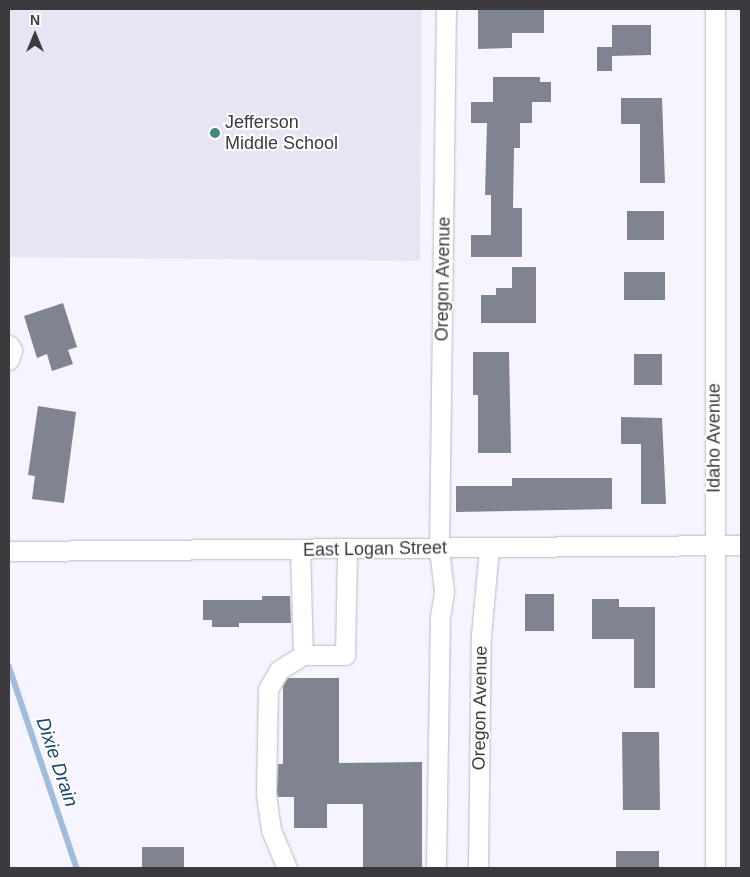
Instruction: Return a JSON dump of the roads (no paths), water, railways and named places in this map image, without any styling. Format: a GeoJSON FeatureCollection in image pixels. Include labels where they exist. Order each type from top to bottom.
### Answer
{"type":"FeatureCollection","features":[{"type":"Feature","properties":{"kind":"street","name":"Oregon Avenue"},"geometry":{"type":"LineString","coordinates":[[436,868],[440,617],[444,591],[439,549],[446,9]]}},
{"type":"Feature","properties":{"kind":"street","name":"Idaho Avenue"},"geometry":{"type":"LineString","coordinates":[[715,9],[715,868]]}},
{"type":"Feature","properties":{"kind":"street"},"geometry":{"type":"LineString","coordinates":[[9,345],[12,350],[9,360]]}},
{"type":"Feature","properties":{"kind":"street","name":"East Logan Street"},"geometry":{"type":"LineString","coordinates":[[9,551],[347,550],[741,545]]}},
{"type":"Feature","properties":{"kind":"street","name":"Oregon Avenue"},"geometry":{"type":"LineString","coordinates":[[478,868],[481,635],[489,548]]}},
{"type":"Feature","properties":{"kind":"street"},"geometry":{"type":"LineString","coordinates":[[300,550],[303,655]]}},
{"type":"Feature","properties":{"kind":"street"},"geometry":{"type":"LineString","coordinates":[[287,868],[271,830],[266,793],[268,689],[279,670],[303,655],[345,656],[347,550]]}},
{"type":"Feature","properties":{"kind":"waterway","name":"Dixie Drain"},"geometry":{"type":"LineString","coordinates":[[9,666],[77,868]]}},
{"type":"Feature","properties":{"kind":"place","name":"Jefferson Middle School"},"geometry":{"type":"Point","coordinates":[215,133]}}]}
